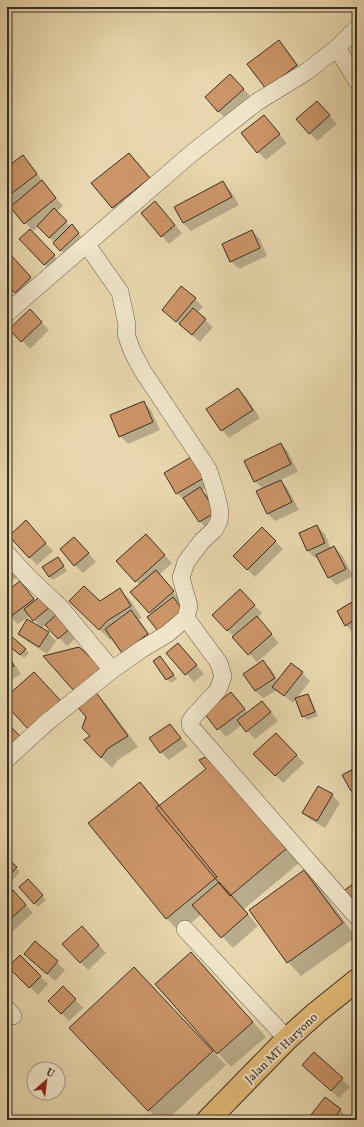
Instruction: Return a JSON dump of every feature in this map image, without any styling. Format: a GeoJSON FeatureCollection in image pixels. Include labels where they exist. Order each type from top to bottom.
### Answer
{"type":"FeatureCollection","features":[{"type":"Feature","properties":{"kind":"main road","name":"Jalan MT Haryono"},"geometry":{"type":"LineString","coordinates":[[208,1120],[287,1040],[316,1013],[357,980]]}},
{"type":"Feature","properties":{"kind":"street"},"geometry":{"type":"LineString","coordinates":[[7,314],[192,153],[257,102],[306,72],[337,48],[357,28]]}},
{"type":"Feature","properties":{"kind":"street"},"geometry":{"type":"LineString","coordinates":[[337,48],[357,81]]}},
{"type":"Feature","properties":{"kind":"street"},"geometry":{"type":"LineString","coordinates":[[7,759],[46,723],[112,670],[167,634],[186,618],[189,606],[181,578],[186,562],[202,541],[214,530],[219,521],[220,511],[216,490],[208,469],[142,370],[132,351],[126,334],[127,325],[120,292],[87,245]]}},
{"type":"Feature","properties":{"kind":"street"},"geometry":{"type":"LineString","coordinates":[[7,554],[28,578],[60,607],[112,670]]}},
{"type":"Feature","properties":{"kind":"street"},"geometry":{"type":"LineString","coordinates":[[186,618],[219,663],[222,676],[218,690],[194,716],[190,722],[191,727],[357,917]]}},
{"type":"Feature","properties":{"kind":"street"},"geometry":{"type":"LineString","coordinates":[[185,929],[287,1040]]}},
{"type":"Feature","properties":{"kind":"building"},"geometry":{"type":"Polygon","coordinates":[[[279,40],[297,65],[266,89],[247,64],[279,40]]]}},
{"type":"Feature","properties":{"kind":"building"},"geometry":{"type":"Polygon","coordinates":[[[230,74],[244,89],[218,112],[205,97],[230,74]]]}},
{"type":"Feature","properties":{"kind":"building"},"geometry":{"type":"Polygon","coordinates":[[[317,101],[330,115],[309,134],[296,119],[317,101]]]}},
{"type":"Feature","properties":{"kind":"building"},"geometry":{"type":"Polygon","coordinates":[[[264,115],[280,134],[257,153],[241,133],[264,115]]]}},
{"type":"Feature","properties":{"kind":"building"},"geometry":{"type":"Polygon","coordinates":[[[129,153],[150,178],[112,208],[91,183],[129,153]]]}},
{"type":"Feature","properties":{"kind":"building"},"geometry":{"type":"Polygon","coordinates":[[[23,155],[37,174],[7,197],[7,167],[23,155]]]}},
{"type":"Feature","properties":{"kind":"building"},"geometry":{"type":"Polygon","coordinates":[[[42,180],[56,198],[24,224],[10,207],[42,180]]]}},
{"type":"Feature","properties":{"kind":"building"},"geometry":{"type":"Polygon","coordinates":[[[223,181],[232,197],[183,223],[174,207],[223,181]]]}},
{"type":"Feature","properties":{"kind":"building"},"geometry":{"type":"Polygon","coordinates":[[[155,201],[175,225],[161,237],[141,213],[155,201]]]}},
{"type":"Feature","properties":{"kind":"building"},"geometry":{"type":"Polygon","coordinates":[[[54,208],[67,221],[49,238],[37,226],[54,208]]]}},
{"type":"Feature","properties":{"kind":"building"},"geometry":{"type":"Polygon","coordinates":[[[72,224],[79,233],[60,251],[53,243],[72,224]]]}},
{"type":"Feature","properties":{"kind":"building"},"geometry":{"type":"Polygon","coordinates":[[[30,229],[55,255],[44,265],[19,239],[30,229]]]}},
{"type":"Feature","properties":{"kind":"building"},"geometry":{"type":"Polygon","coordinates":[[[252,230],[260,248],[230,262],[222,244],[252,230]]]}},
{"type":"Feature","properties":{"kind":"building"},"geometry":{"type":"Polygon","coordinates":[[[8,252],[31,277],[15,293],[7,285],[8,252]]]}},
{"type":"Feature","properties":{"kind":"building"},"geometry":{"type":"Polygon","coordinates":[[[181,286],[196,298],[176,322],[162,310],[181,286]]]}},
{"type":"Feature","properties":{"kind":"building"},"geometry":{"type":"Polygon","coordinates":[[[193,308],[206,319],[192,335],[179,324],[193,308]]]}},
{"type":"Feature","properties":{"kind":"building"},"geometry":{"type":"Polygon","coordinates":[[[30,309],[42,322],[21,342],[9,329],[30,309]]]}},
{"type":"Feature","properties":{"kind":"building"},"geometry":{"type":"Polygon","coordinates":[[[238,388],[253,410],[221,431],[206,409],[238,388]]]}},
{"type":"Feature","properties":{"kind":"building"},"geometry":{"type":"Polygon","coordinates":[[[144,401],[153,422],[119,437],[110,415],[144,401]]]}},
{"type":"Feature","properties":{"kind":"building"},"geometry":{"type":"Polygon","coordinates":[[[281,443],[291,464],[254,482],[244,461],[281,443]]]}},
{"type":"Feature","properties":{"kind":"building"},"geometry":{"type":"Polygon","coordinates":[[[191,457],[204,478],[176,494],[164,473],[191,457]]]}},
{"type":"Feature","properties":{"kind":"building"},"geometry":{"type":"Polygon","coordinates":[[[281,480],[292,502],[267,514],[256,491],[281,480]]]}},
{"type":"Feature","properties":{"kind":"building"},"geometry":{"type":"Polygon","coordinates":[[[200,487],[216,512],[199,522],[183,498],[200,487]]]}},
{"type":"Feature","properties":{"kind":"building"},"geometry":{"type":"Polygon","coordinates":[[[26,520],[46,543],[29,558],[9,536],[26,520]]]}},
{"type":"Feature","properties":{"kind":"building"},"geometry":{"type":"Polygon","coordinates":[[[317,525],[325,543],[307,551],[299,533],[317,525]]]}},
{"type":"Feature","properties":{"kind":"building"},"geometry":{"type":"Polygon","coordinates":[[[262,527],[276,541],[247,570],[233,556],[262,527]]]}},
{"type":"Feature","properties":{"kind":"building"},"geometry":{"type":"Polygon","coordinates":[[[146,534],[165,555],[135,582],[116,561],[146,534]]]}},
{"type":"Feature","properties":{"kind":"building"},"geometry":{"type":"Polygon","coordinates":[[[74,537],[89,553],[74,566],[60,549],[74,537]]]}},
{"type":"Feature","properties":{"kind":"building"},"geometry":{"type":"Polygon","coordinates":[[[334,546],[346,569],[328,578],[316,555],[334,546]]]}},
{"type":"Feature","properties":{"kind":"building"},"geometry":{"type":"Polygon","coordinates":[[[58,557],[64,566],[49,577],[42,567],[58,557]]]}},
{"type":"Feature","properties":{"kind":"building"},"geometry":{"type":"Polygon","coordinates":[[[156,570],[174,591],[149,613],[130,592],[156,570]]]}},
{"type":"Feature","properties":{"kind":"building"},"geometry":{"type":"Polygon","coordinates":[[[20,581],[34,599],[10,617],[7,614],[7,591],[20,581]]]}},
{"type":"Feature","properties":{"kind":"building"},"geometry":{"type":"Polygon","coordinates":[[[84,586],[100,601],[120,588],[131,606],[107,621],[99,630],[69,601],[84,586]]]}},
{"type":"Feature","properties":{"kind":"building"},"geometry":{"type":"Polygon","coordinates":[[[240,589],[255,605],[227,631],[212,615],[240,589]]]}},
{"type":"Feature","properties":{"kind":"building"},"geometry":{"type":"Polygon","coordinates":[[[42,595],[51,606],[33,621],[24,609],[42,595]]]}},
{"type":"Feature","properties":{"kind":"building"},"geometry":{"type":"Polygon","coordinates":[[[173,597],[184,611],[158,631],[147,617],[173,597]]]}},
{"type":"Feature","properties":{"kind":"building"},"geometry":{"type":"Polygon","coordinates":[[[357,599],[357,618],[345,626],[337,611],[357,599]]]}},
{"type":"Feature","properties":{"kind":"building"},"geometry":{"type":"Polygon","coordinates":[[[131,610],[148,634],[122,653],[105,629],[131,610]]]}},
{"type":"Feature","properties":{"kind":"building"},"geometry":{"type":"Polygon","coordinates":[[[59,612],[72,627],[58,639],[45,625],[59,612]]]}},
{"type":"Feature","properties":{"kind":"building"},"geometry":{"type":"Polygon","coordinates":[[[257,616],[272,634],[248,655],[232,637],[257,616]]]}},
{"type":"Feature","properties":{"kind":"building"},"geometry":{"type":"Polygon","coordinates":[[[27,619],[49,632],[39,647],[18,634],[27,619]]]}},
{"type":"Feature","properties":{"kind":"building"},"geometry":{"type":"Polygon","coordinates":[[[11,636],[26,649],[20,655],[7,644],[11,636]]]}},
{"type":"Feature","properties":{"kind":"building"},"geometry":{"type":"Polygon","coordinates":[[[178,643],[197,665],[185,675],[166,653],[178,643]]]}},
{"type":"Feature","properties":{"kind":"building"},"geometry":{"type":"Polygon","coordinates":[[[79,647],[102,668],[75,692],[43,656],[79,647]]]}},
{"type":"Feature","properties":{"kind":"building"},"geometry":{"type":"Polygon","coordinates":[[[7,655],[14,666],[7,670],[7,655]]]}},
{"type":"Feature","properties":{"kind":"building"},"geometry":{"type":"Polygon","coordinates":[[[160,656],[174,675],[166,680],[153,661],[160,656]]]}},
{"type":"Feature","properties":{"kind":"building"},"geometry":{"type":"Polygon","coordinates":[[[263,660],[275,678],[255,691],[243,674],[263,660]]]}},
{"type":"Feature","properties":{"kind":"building"},"geometry":{"type":"Polygon","coordinates":[[[291,663],[303,672],[284,696],[272,687],[291,663]]]}},
{"type":"Feature","properties":{"kind":"building"},"geometry":{"type":"Polygon","coordinates":[[[34,672],[61,701],[29,730],[7,706],[7,696],[34,672]]]}},
{"type":"Feature","properties":{"kind":"building"},"geometry":{"type":"Polygon","coordinates":[[[95,691],[128,736],[107,749],[101,758],[84,740],[90,736],[82,728],[86,717],[76,705],[95,691]]]}},
{"type":"Feature","properties":{"kind":"building"},"geometry":{"type":"Polygon","coordinates":[[[231,692],[245,709],[217,730],[204,713],[231,692]]]}},
{"type":"Feature","properties":{"kind":"building"},"geometry":{"type":"Polygon","coordinates":[[[308,694],[315,712],[302,717],[295,698],[308,694]]]}},
{"type":"Feature","properties":{"kind":"building"},"geometry":{"type":"Polygon","coordinates":[[[262,701],[271,712],[246,732],[237,720],[262,701]]]}},
{"type":"Feature","properties":{"kind":"building"},"geometry":{"type":"Polygon","coordinates":[[[7,723],[20,736],[7,748],[7,723]]]}},
{"type":"Feature","properties":{"kind":"building"},"geometry":{"type":"Polygon","coordinates":[[[170,724],[181,738],[160,753],[149,738],[170,724]]]}},
{"type":"Feature","properties":{"kind":"building"},"geometry":{"type":"Polygon","coordinates":[[[276,733],[297,755],[275,776],[253,754],[276,733]]]}},
{"type":"Feature","properties":{"kind":"building"},"geometry":{"type":"Polygon","coordinates":[[[208,756],[286,849],[230,896],[156,808],[206,769],[199,760],[208,756]]]}},
{"type":"Feature","properties":{"kind":"building"},"geometry":{"type":"Polygon","coordinates":[[[357,767],[357,788],[351,791],[342,775],[357,767]]]}},
{"type":"Feature","properties":{"kind":"building"},"geometry":{"type":"Polygon","coordinates":[[[140,782],[217,877],[166,919],[88,823],[140,782]]]}},
{"type":"Feature","properties":{"kind":"building"},"geometry":{"type":"Polygon","coordinates":[[[318,786],[333,794],[317,821],[302,813],[318,786]]]}},
{"type":"Feature","properties":{"kind":"building"},"geometry":{"type":"Polygon","coordinates":[[[8,859],[17,867],[8,877],[7,860],[8,859]]]}},
{"type":"Feature","properties":{"kind":"building"},"geometry":{"type":"Polygon","coordinates":[[[304,870],[343,923],[287,963],[249,910],[304,870]]]}},
{"type":"Feature","properties":{"kind":"building"},"geometry":{"type":"Polygon","coordinates":[[[28,879],[43,895],[34,904],[19,887],[28,879]]]}},
{"type":"Feature","properties":{"kind":"building"},"geometry":{"type":"Polygon","coordinates":[[[357,881],[357,912],[342,892],[357,881]]]}},
{"type":"Feature","properties":{"kind":"building"},"geometry":{"type":"Polygon","coordinates":[[[219,882],[248,914],[221,938],[192,905],[219,882]]]}},
{"type":"Feature","properties":{"kind":"building"},"geometry":{"type":"Polygon","coordinates":[[[13,890],[26,905],[7,922],[7,895],[13,890]]]}},
{"type":"Feature","properties":{"kind":"building"},"geometry":{"type":"Polygon","coordinates":[[[82,926],[99,945],[80,963],[62,944],[82,926]]]}},
{"type":"Feature","properties":{"kind":"building"},"geometry":{"type":"Polygon","coordinates":[[[35,941],[58,961],[47,974],[24,954],[35,941]]]}},
{"type":"Feature","properties":{"kind":"building"},"geometry":{"type":"Polygon","coordinates":[[[191,952],[253,1022],[217,1054],[155,984],[191,952]]]}},
{"type":"Feature","properties":{"kind":"building"},"geometry":{"type":"Polygon","coordinates":[[[20,955],[41,976],[29,988],[8,967],[20,955]]]}},
{"type":"Feature","properties":{"kind":"building"},"geometry":{"type":"Polygon","coordinates":[[[134,967],[213,1051],[148,1111],[69,1028],[134,967]]]}},
{"type":"Feature","properties":{"kind":"building"},"geometry":{"type":"Polygon","coordinates":[[[63,986],[76,999],[61,1014],[48,1001],[63,986]]]}},
{"type":"Feature","properties":{"kind":"building"},"geometry":{"type":"Polygon","coordinates":[[[314,1052],[343,1078],[331,1091],[302,1065],[314,1052]]]}},
{"type":"Feature","properties":{"kind":"building"},"geometry":{"type":"Polygon","coordinates":[[[325,1097],[341,1109],[333,1120],[307,1120],[325,1097]]]}},
{"type":"Feature","properties":{"kind":"building"},"geometry":{"type":"Polygon","coordinates":[[[7,1115],[15,1120],[7,1120],[7,1115]]]}}]}
